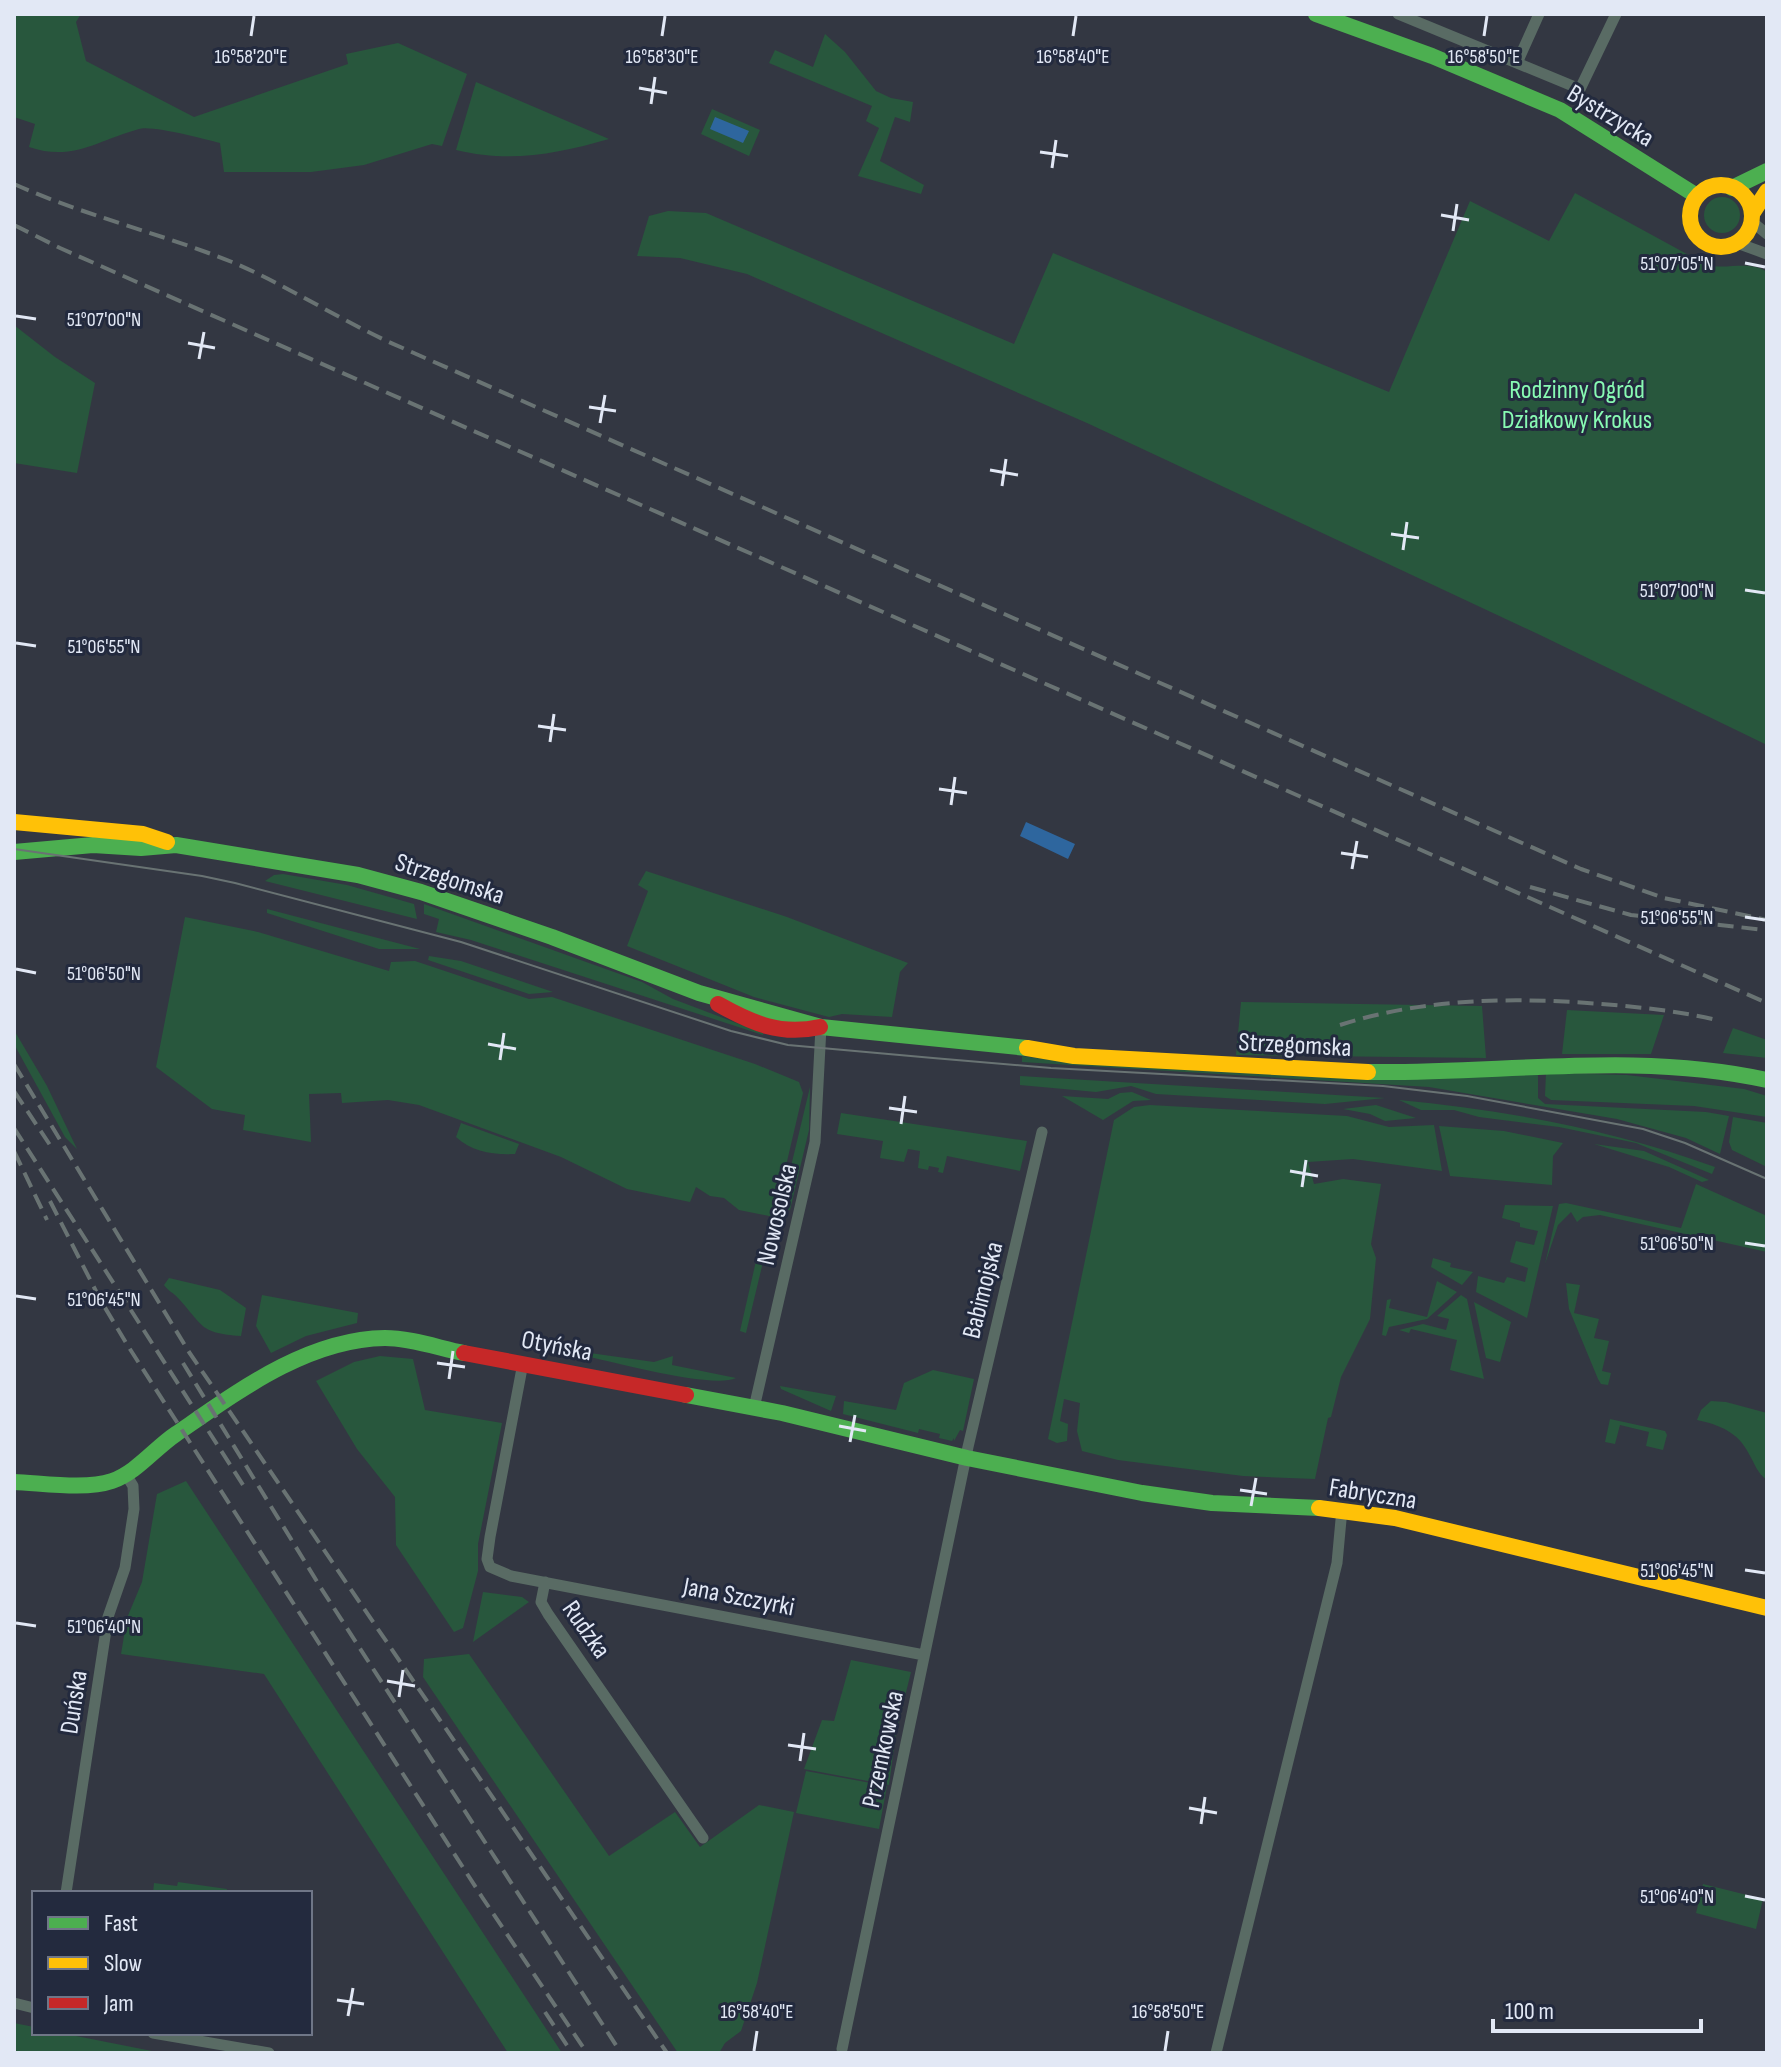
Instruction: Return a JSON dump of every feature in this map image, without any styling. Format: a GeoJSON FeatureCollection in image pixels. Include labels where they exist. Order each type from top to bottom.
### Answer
{"type":"FeatureCollection","features":[{"type":"Feature","properties":{"kind":"street","name":"Bystrzycka"},"geometry":{"type":"LineString","coordinates":[[1316,14],[1461,67],[1560,110],[1697,196]]}},
{"type":"Feature","properties":{"kind":"street"},"geometry":{"type":"LineString","coordinates":[[1517,63],[1539,14]]}},
{"type":"Feature","properties":{"kind":"street"},"geometry":{"type":"LineString","coordinates":[[1405,15],[1580,89],[1616,14]]}},
{"type":"Feature","properties":{"kind":"street"},"geometry":{"type":"LineString","coordinates":[[1732,188],[1767,171]]}},
{"type":"Feature","properties":{"kind":"street"},"geometry":{"type":"LineString","coordinates":[[1767,191],[1752,218],[1744,237],[1728,246],[1709,245],[1695,232],[1690,214],[1697,196],[1714,186],[1732,188],[1746,198],[1752,218],[1767,234]]}},
{"type":"Feature","properties":{"kind":"street"},"geometry":{"type":"LineString","coordinates":[[1737,243],[1767,254]]}},
{"type":"Feature","properties":{"kind":"street","name":"Strzegomska"},"geometry":{"type":"LineString","coordinates":[[14,822],[143,834],[176,845],[385,882],[565,942],[699,993],[821,1027],[1005,1044],[1074,1056],[1120,1059],[1372,1072],[1562,1065],[1679,1067],[1767,1080]]}},
{"type":"Feature","properties":{"kind":"street","name":"Strzegomska"},"geometry":{"type":"LineString","coordinates":[[14,852],[93,845],[141,848],[176,845]]}},
{"type":"Feature","properties":{"kind":"street","name":"Nowosolska"},"geometry":{"type":"LineString","coordinates":[[754,1408],[815,1142],[821,1027]]}},
{"type":"Feature","properties":{"kind":"street","name":"Babimojska"},"geometry":{"type":"LineString","coordinates":[[967,1458],[1042,1132]]}},
{"type":"Feature","properties":{"kind":"street","name":"Otyńska"},"geometry":{"type":"LineString","coordinates":[[125,1473],[158,1446],[271,1372],[343,1344],[387,1338],[754,1408],[967,1458]]}},
{"type":"Feature","properties":{"kind":"street","name":"Rudzka"},"geometry":{"type":"LineString","coordinates":[[523,1363],[487,1559],[490,1567],[545,1582],[541,1602],[548,1614],[703,1838]]}},
{"type":"Feature","properties":{"kind":"street","name":"Fabryczna"},"geometry":{"type":"LineString","coordinates":[[967,1458],[1178,1499],[1250,1506],[1342,1509],[1441,1528],[1767,1608]]}},
{"type":"Feature","properties":{"kind":"street","name":"Przemkowska"},"geometry":{"type":"LineString","coordinates":[[842,2049],[967,1458]]}},
{"type":"Feature","properties":{"kind":"street"},"geometry":{"type":"LineString","coordinates":[[14,1482],[111,1483],[125,1473]]}},
{"type":"Feature","properties":{"kind":"street","name":"Duńska"},"geometry":{"type":"LineString","coordinates":[[66,1891],[108,1617],[125,1568],[134,1509],[133,1486],[125,1473]]}},
{"type":"Feature","properties":{"kind":"street"},"geometry":{"type":"LineString","coordinates":[[1216,2053],[1337,1563],[1342,1509]]}},
{"type":"Feature","properties":{"kind":"street","name":"Jana Szczyrki"},"geometry":{"type":"LineString","coordinates":[[545,1582],[924,1655]]}},
{"type":"Feature","properties":{"kind":"street"},"geometry":{"type":"LineString","coordinates":[[165,2035],[269,2053]]}},
{"type":"Feature","properties":{"kind":"green space"},"geometry":{"type":"Polygon","coordinates":[[[14,14],[81,14],[76,22],[86,61],[194,117],[348,64],[346,54],[398,43],[467,74],[442,146],[432,144],[364,165],[311,172],[224,172],[220,143],[146,128],[72,151],[45,151],[29,147],[35,124],[14,117],[14,14]]]}},
{"type":"Feature","properties":{"kind":"green space"},"geometry":{"type":"Polygon","coordinates":[[[825,34],[845,52],[876,91],[891,98],[913,102],[910,122],[895,117],[880,161],[924,185],[921,194],[858,176],[879,128],[866,121],[872,106],[769,63],[775,50],[813,67],[825,34]]]}},
{"type":"Feature","properties":{"kind":"green space"},"geometry":{"type":"Polygon","coordinates":[[[476,82],[609,139],[533,155],[495,156],[456,150],[476,82]]]}},
{"type":"Feature","properties":{"kind":"green space"},"geometry":{"type":"Polygon","coordinates":[[[712,109],[760,130],[749,156],[701,134],[712,109]]]}},
{"type":"Feature","properties":{"kind":"green space","name":"Rodzinny Ogród Działkowy Krokus"},"geometry":{"type":"Polygon","coordinates":[[[1575,193],[1707,265],[1746,266],[1767,272],[1767,745],[1087,423],[747,274],[680,258],[637,256],[649,216],[668,211],[706,213],[1014,344],[1053,253],[1389,392],[1470,201],[1549,241],[1575,193]]]}},
{"type":"Feature","properties":{"kind":"green space"},"geometry":{"type":"Polygon","coordinates":[[[1722,197],[1735,202],[1740,215],[1735,228],[1722,233],[1709,228],[1704,215],[1709,202],[1722,197]]]}},
{"type":"Feature","properties":{"kind":"green space"},"geometry":{"type":"Polygon","coordinates":[[[14,325],[95,383],[77,473],[14,463],[14,325]]]}},
{"type":"Feature","properties":{"kind":"green space"},"geometry":{"type":"Polygon","coordinates":[[[646,871],[787,917],[908,963],[900,972],[892,1017],[842,1014],[829,1017],[754,997],[627,946],[648,891],[638,885],[646,871]]]}},
{"type":"Feature","properties":{"kind":"green space"},"geometry":{"type":"Polygon","coordinates":[[[283,874],[347,885],[414,904],[417,919],[265,881],[283,874]]]}},
{"type":"Feature","properties":{"kind":"green space"},"geometry":{"type":"Polygon","coordinates":[[[424,904],[642,982],[673,999],[763,1035],[471,940],[436,932],[439,919],[424,914],[424,904]]]}},
{"type":"Feature","properties":{"kind":"green space"},"geometry":{"type":"Polygon","coordinates":[[[267,909],[420,949],[379,949],[267,913],[267,909]]]}},
{"type":"Feature","properties":{"kind":"green space"},"geometry":{"type":"Polygon","coordinates":[[[185,917],[258,932],[389,971],[391,962],[415,961],[529,999],[552,997],[755,1064],[799,1082],[803,1093],[774,1217],[739,1210],[724,1198],[710,1196],[696,1187],[690,1202],[627,1189],[561,1157],[419,1105],[388,1100],[342,1103],[341,1093],[309,1094],[311,1142],[243,1130],[245,1115],[212,1109],[156,1067],[185,917]]]}},
{"type":"Feature","properties":{"kind":"green space"},"geometry":{"type":"Polygon","coordinates":[[[429,956],[461,961],[553,992],[529,994],[428,960],[429,956]]]}},
{"type":"Feature","properties":{"kind":"green space"},"geometry":{"type":"Polygon","coordinates":[[[1241,1002],[1482,1006],[1486,1058],[1236,1055],[1241,1002]]]}},
{"type":"Feature","properties":{"kind":"green space"},"geometry":{"type":"Polygon","coordinates":[[[1567,1010],[1664,1015],[1651,1054],[1562,1054],[1567,1010]]]}},
{"type":"Feature","properties":{"kind":"green space"},"geometry":{"type":"Polygon","coordinates":[[[1733,1028],[1767,1040],[1767,1058],[1723,1053],[1733,1028]]]}},
{"type":"Feature","properties":{"kind":"green space"},"geometry":{"type":"Polygon","coordinates":[[[14,1030],[47,1086],[77,1149],[65,1137],[14,1044],[14,1030]]]}},
{"type":"Feature","properties":{"kind":"green space"},"geometry":{"type":"Polygon","coordinates":[[[1022,1056],[1067,1062],[1365,1079],[1538,1073],[1538,1098],[1545,1104],[1706,1112],[1729,1116],[1720,1154],[1686,1138],[1617,1119],[1429,1087],[1022,1062],[1022,1056]]]}},
{"type":"Feature","properties":{"kind":"green space"},"geometry":{"type":"Polygon","coordinates":[[[1546,1073],[1627,1075],[1744,1089],[1767,1096],[1767,1117],[1694,1106],[1551,1100],[1545,1096],[1546,1073]]]}},
{"type":"Feature","properties":{"kind":"green space"},"geometry":{"type":"Polygon","coordinates":[[[1020,1076],[1385,1098],[1325,1104],[1156,1094],[1131,1086],[1096,1092],[1020,1085],[1020,1076]]]}},
{"type":"Feature","properties":{"kind":"green space"},"geometry":{"type":"Polygon","coordinates":[[[810,1087],[809,1130],[790,1210],[781,1208],[810,1087]]]}},
{"type":"Feature","properties":{"kind":"green space"},"geometry":{"type":"Polygon","coordinates":[[[1132,1092],[1151,1100],[1133,1101],[1103,1120],[1062,1096],[1108,1099],[1132,1092]]]}},
{"type":"Feature","properties":{"kind":"green space"},"geometry":{"type":"Polygon","coordinates":[[[1399,1100],[1479,1109],[1559,1123],[1638,1142],[1715,1167],[1712,1174],[1636,1143],[1559,1127],[1479,1117],[1454,1110],[1421,1110],[1399,1100]]]}},
{"type":"Feature","properties":{"kind":"green space"},"geometry":{"type":"Polygon","coordinates":[[[1150,1105],[1347,1116],[1389,1127],[1434,1125],[1442,1171],[1353,1159],[1308,1162],[1314,1184],[1343,1179],[1381,1184],[1371,1244],[1376,1258],[1370,1319],[1341,1377],[1331,1417],[1328,1418],[1315,1479],[1243,1476],[1118,1460],[1082,1451],[1077,1431],[1080,1403],[1064,1399],[1060,1421],[1068,1424],[1067,1441],[1057,1443],[1048,1439],[1114,1120],[1134,1107],[1150,1105]]]}},
{"type":"Feature","properties":{"kind":"green space"},"geometry":{"type":"Polygon","coordinates":[[[1376,1105],[1416,1118],[1385,1121],[1370,1114],[1343,1109],[1376,1105]]]}},
{"type":"Feature","properties":{"kind":"green space"},"geometry":{"type":"Polygon","coordinates":[[[841,1113],[1027,1141],[1020,1171],[947,1156],[943,1173],[938,1172],[939,1168],[929,1166],[928,1170],[918,1168],[920,1151],[908,1149],[904,1162],[880,1158],[883,1141],[837,1134],[841,1113]]]}},
{"type":"Feature","properties":{"kind":"green space"},"geometry":{"type":"Polygon","coordinates":[[[1733,1117],[1767,1123],[1767,1167],[1732,1150],[1729,1142],[1733,1117]]]}},
{"type":"Feature","properties":{"kind":"green space"},"geometry":{"type":"Polygon","coordinates":[[[461,1123],[519,1144],[515,1154],[491,1153],[469,1146],[456,1137],[461,1123]]]}},
{"type":"Feature","properties":{"kind":"green space"},"geometry":{"type":"Polygon","coordinates":[[[1439,1126],[1504,1131],[1563,1143],[1553,1156],[1552,1185],[1450,1176],[1439,1126]]]}},
{"type":"Feature","properties":{"kind":"green space"},"geometry":{"type":"Polygon","coordinates":[[[1594,1144],[1644,1151],[1709,1180],[1702,1182],[1669,1167],[1594,1144]]]}},
{"type":"Feature","properties":{"kind":"green space"},"geometry":{"type":"Polygon","coordinates":[[[1696,1184],[1767,1216],[1767,1252],[1600,1215],[1583,1217],[1577,1222],[1571,1212],[1558,1225],[1545,1264],[1559,1204],[1681,1228],[1696,1184]]]}},
{"type":"Feature","properties":{"kind":"green space"},"geometry":{"type":"Polygon","coordinates":[[[1505,1205],[1553,1206],[1527,1318],[1476,1292],[1478,1276],[1504,1283],[1507,1277],[1525,1282],[1528,1268],[1510,1262],[1516,1241],[1534,1245],[1538,1231],[1502,1218],[1505,1205]]]}},
{"type":"Feature","properties":{"kind":"green space"},"geometry":{"type":"Polygon","coordinates":[[[1433,1258],[1451,1263],[1450,1267],[1473,1272],[1462,1285],[1431,1267],[1433,1258]]]}},
{"type":"Feature","properties":{"kind":"green space"},"geometry":{"type":"Polygon","coordinates":[[[756,1261],[763,1262],[746,1333],[740,1331],[756,1261]]]}},
{"type":"Feature","properties":{"kind":"green space"},"geometry":{"type":"Polygon","coordinates":[[[169,1278],[220,1290],[246,1308],[241,1336],[217,1333],[198,1322],[164,1285],[169,1278]]]}},
{"type":"Feature","properties":{"kind":"green space"},"geometry":{"type":"Polygon","coordinates":[[[1437,1281],[1457,1292],[1427,1319],[1389,1327],[1386,1336],[1382,1335],[1387,1300],[1391,1299],[1389,1308],[1427,1317],[1437,1281]]]}},
{"type":"Feature","properties":{"kind":"green space"},"geometry":{"type":"Polygon","coordinates":[[[1566,1283],[1580,1285],[1574,1313],[1599,1319],[1594,1338],[1609,1341],[1602,1371],[1611,1373],[1608,1385],[1601,1384],[1598,1379],[1569,1309],[1566,1283]]]}},
{"type":"Feature","properties":{"kind":"green space"},"geometry":{"type":"Polygon","coordinates":[[[262,1295],[358,1313],[357,1323],[306,1336],[271,1353],[256,1326],[262,1295]]]}},
{"type":"Feature","properties":{"kind":"green space"},"geometry":{"type":"Polygon","coordinates":[[[1461,1295],[1467,1299],[1484,1379],[1450,1370],[1457,1340],[1411,1329],[1409,1333],[1399,1330],[1423,1324],[1446,1330],[1449,1319],[1437,1316],[1461,1295]]]}},
{"type":"Feature","properties":{"kind":"green space"},"geometry":{"type":"Polygon","coordinates":[[[1474,1302],[1511,1322],[1500,1362],[1486,1358],[1474,1302]]]}},
{"type":"Feature","properties":{"kind":"green space"},"geometry":{"type":"Polygon","coordinates":[[[590,1353],[654,1362],[673,1356],[672,1365],[736,1378],[724,1381],[687,1378],[589,1357],[590,1353]]]}},
{"type":"Feature","properties":{"kind":"green space"},"geometry":{"type":"Polygon","coordinates":[[[380,1356],[413,1359],[425,1410],[502,1423],[478,1544],[478,1571],[463,1628],[454,1632],[396,1545],[395,1497],[357,1449],[316,1381],[354,1362],[380,1356]]]}},
{"type":"Feature","properties":{"kind":"green space"},"geometry":{"type":"Polygon","coordinates":[[[933,1370],[974,1379],[963,1431],[960,1430],[954,1441],[954,1438],[952,1441],[939,1438],[940,1434],[919,1429],[918,1433],[843,1414],[844,1401],[896,1410],[904,1383],[933,1370]]]}},
{"type":"Feature","properties":{"kind":"green space"},"geometry":{"type":"Polygon","coordinates":[[[780,1386],[836,1396],[831,1411],[780,1386]]]}},
{"type":"Feature","properties":{"kind":"green space"},"geometry":{"type":"Polygon","coordinates":[[[1711,1401],[1767,1413],[1767,1480],[1734,1435],[1721,1427],[1697,1420],[1701,1410],[1711,1401]]]}},
{"type":"Feature","properties":{"kind":"green space"},"geometry":{"type":"Polygon","coordinates":[[[1610,1419],[1665,1431],[1667,1435],[1663,1450],[1646,1446],[1649,1432],[1620,1425],[1615,1444],[1605,1442],[1610,1419]]]}},
{"type":"Feature","properties":{"kind":"green space"},"geometry":{"type":"Polygon","coordinates":[[[186,1481],[562,2053],[508,2053],[264,1674],[121,1654],[127,1618],[142,1582],[157,1494],[186,1481]]]}},
{"type":"Feature","properties":{"kind":"green space"},"geometry":{"type":"Polygon","coordinates":[[[483,1592],[522,1597],[529,1602],[473,1642],[483,1592]]]}},
{"type":"Feature","properties":{"kind":"green space"},"geometry":{"type":"Polygon","coordinates":[[[469,1654],[609,1856],[675,1812],[700,1847],[759,1805],[794,1812],[757,1983],[741,2031],[725,2043],[719,2053],[678,2053],[423,1677],[424,1659],[469,1654]]]}},
{"type":"Feature","properties":{"kind":"green space"},"geometry":{"type":"Polygon","coordinates":[[[851,1660],[911,1672],[896,1733],[889,1785],[804,1769],[822,1720],[834,1721],[851,1660]]]}},
{"type":"Feature","properties":{"kind":"green space"},"geometry":{"type":"Polygon","coordinates":[[[806,1771],[887,1786],[879,1829],[796,1813],[806,1771]]]}},
{"type":"Feature","properties":{"kind":"green space"},"geometry":{"type":"Polygon","coordinates":[[[178,1882],[227,1889],[153,1891],[154,1883],[177,1886],[178,1882]]]}},
{"type":"Feature","properties":{"kind":"green space"},"geometry":{"type":"Polygon","coordinates":[[[1703,1884],[1763,1899],[1756,1929],[1696,1913],[1703,1884]]]}},
{"type":"Feature","properties":{"kind":"green space"},"geometry":{"type":"Polygon","coordinates":[[[14,2023],[32,2027],[32,2035],[71,2035],[162,2053],[14,2053],[14,2023]]]}},
{"type":"Feature","properties":{"kind":"water"},"geometry":{"type":"Polygon","coordinates":[[[715,117],[749,131],[743,143],[710,129],[715,117]]]}},
{"type":"Feature","properties":{"kind":"water"},"geometry":{"type":"Polygon","coordinates":[[[1026,822],[1075,844],[1068,859],[1020,836],[1026,822]]]}},
{"type":"Feature","properties":{"kind":"tram line"},"geometry":{"type":"LineString","coordinates":[[14,849],[235,883],[461,942],[731,1031],[788,1045],[1051,1068],[1383,1086],[1467,1096],[1643,1129],[1685,1143],[1767,1179]]}},
{"type":"Feature","properties":{"kind":"railway"},"geometry":{"type":"LineString","coordinates":[[14,184],[68,206],[232,262],[389,342],[1581,869],[1664,898],[1767,920]]}},
{"type":"Feature","properties":{"kind":"railway"},"geometry":{"type":"LineString","coordinates":[[14,225],[1767,1003]]}},
{"type":"Feature","properties":{"kind":"railway"},"geometry":{"type":"LineString","coordinates":[[1530,887],[1631,915],[1765,930]]}},
{"type":"Feature","properties":{"kind":"railway"},"geometry":{"type":"LineString","coordinates":[[1340,1025],[1404,1009],[1502,1000],[1616,1005],[1717,1020]]}},
{"type":"Feature","properties":{"kind":"railway"},"geometry":{"type":"LineString","coordinates":[[14,1064],[189,1352],[667,2053]]}},
{"type":"Feature","properties":{"kind":"railway"},"geometry":{"type":"LineString","coordinates":[[14,1091],[52,1148]]}},
{"type":"Feature","properties":{"kind":"railway"},"geometry":{"type":"LineString","coordinates":[[14,1128],[245,1488]]}},
{"type":"Feature","properties":{"kind":"railway"},"geometry":{"type":"LineString","coordinates":[[14,1151],[47,1220]]}},
{"type":"Feature","properties":{"kind":"railway"},"geometry":{"type":"LineString","coordinates":[[50,1201],[101,1301],[128,1346],[482,1897],[587,2053]]}},
{"type":"Feature","properties":{"kind":"railway"},"geometry":{"type":"LineString","coordinates":[[183,1363],[321,1588],[621,2053]]}},
{"type":"Feature","properties":{"kind":"railway"},"geometry":{"type":"LineString","coordinates":[[545,2012],[572,2053]]}},
{"type":"Feature","properties":{"kind":"traffic: fast"},"geometry":{"type":"LineString","coordinates":[[1316,14],[1432,56],[1560,110],[1697,196]]}},
{"type":"Feature","properties":{"kind":"traffic: fast"},"geometry":{"type":"LineString","coordinates":[[1732,188],[1767,171]]}},
{"type":"Feature","properties":{"kind":"traffic: fast"},"geometry":{"type":"LineString","coordinates":[[14,852],[93,845],[141,848],[176,845],[358,875],[421,892],[552,937],[699,993],[821,1027],[1027,1048]]}},
{"type":"Feature","properties":{"kind":"traffic: fast"},"geometry":{"type":"LineString","coordinates":[[1368,1072],[1618,1065],[1717,1071],[1767,1080]]}},
{"type":"Feature","properties":{"kind":"traffic: fast"},"geometry":{"type":"LineString","coordinates":[[14,1482],[90,1485],[112,1481],[248,1385],[328,1348],[356,1341],[395,1338],[464,1353]]}},
{"type":"Feature","properties":{"kind":"traffic: fast"},"geometry":{"type":"LineString","coordinates":[[686,1395],[782,1413],[967,1458],[1142,1493],[1212,1503],[1319,1508]]}},
{"type":"Feature","properties":{"kind":"traffic: slow"},"geometry":{"type":"LineString","coordinates":[[1721,185],[1743,194],[1752,216],[1743,238],[1721,247],[1699,238],[1690,216],[1699,194],[1721,185]]}},
{"type":"Feature","properties":{"kind":"traffic: slow"},"geometry":{"type":"LineString","coordinates":[[1752,214],[1767,191]]}},
{"type":"Feature","properties":{"kind":"traffic: slow"},"geometry":{"type":"LineString","coordinates":[[14,822],[143,834],[167,842]]}},
{"type":"Feature","properties":{"kind":"traffic: slow"},"geometry":{"type":"LineString","coordinates":[[1027,1048],[1074,1056],[1368,1072]]}},
{"type":"Feature","properties":{"kind":"traffic: slow"},"geometry":{"type":"LineString","coordinates":[[1319,1508],[1395,1518],[1767,1608]]}},
{"type":"Feature","properties":{"kind":"traffic: jam"},"geometry":{"type":"LineString","coordinates":[[718,1004],[743,1017],[779,1029],[820,1027]]}},
{"type":"Feature","properties":{"kind":"traffic: jam"},"geometry":{"type":"LineString","coordinates":[[464,1353],[686,1395]]}}]}
